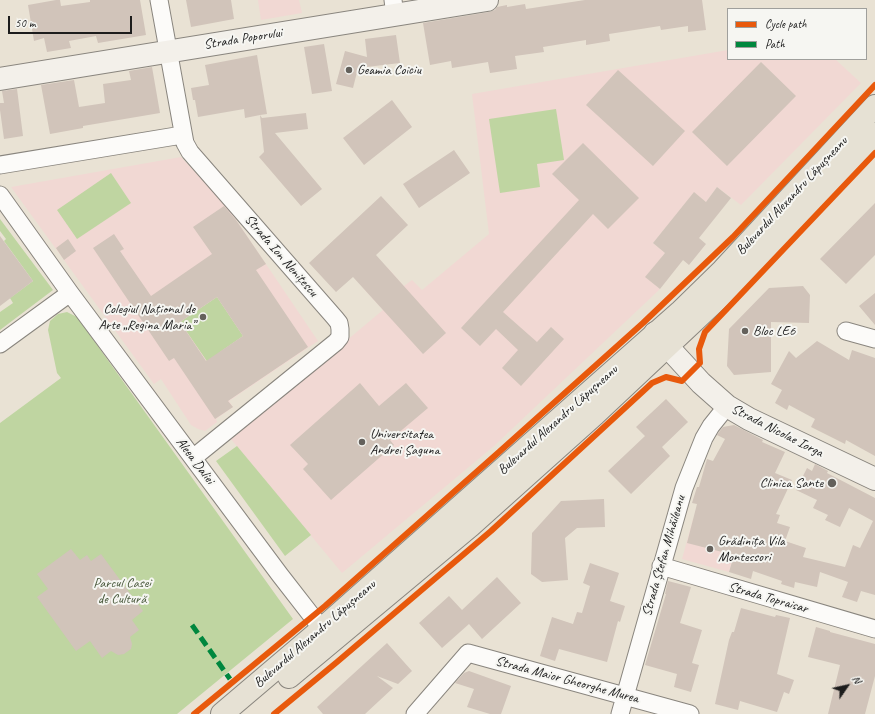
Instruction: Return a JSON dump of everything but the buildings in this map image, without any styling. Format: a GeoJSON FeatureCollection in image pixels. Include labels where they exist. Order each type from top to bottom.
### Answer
{"type":"FeatureCollection","features":[{"type":"Feature","properties":{"kind":"main road","name":"Bulevardul Alexandru Lăpușneanu"},"geometry":{"type":"LineString","coordinates":[[243,714],[470,526],[589,420],[723,270],[875,106]]}},
{"type":"Feature","properties":{"kind":"main road","name":"Bulevardul Alexandru Lăpușneanu"},"geometry":{"type":"LineString","coordinates":[[222,714],[661,340],[744,274],[875,134]]}},
{"type":"Feature","properties":{"kind":"street","name":"Strada Ion Nenițescu"},"geometry":{"type":"LineString","coordinates":[[159,0],[167,52],[185,144],[190,152],[335,318],[339,323],[340,329],[340,336],[336,342],[193,458]]}},
{"type":"Feature","properties":{"kind":"street","name":"Strada Poporului"},"geometry":{"type":"LineString","coordinates":[[0,78],[167,52],[394,7],[487,0]]}},
{"type":"Feature","properties":{"kind":"street"},"geometry":{"type":"LineString","coordinates":[[0,165],[182,134]]}},
{"type":"Feature","properties":{"kind":"street","name":"Aleea Daliei"},"geometry":{"type":"LineString","coordinates":[[0,195],[70,293],[322,629]]}},
{"type":"Feature","properties":{"kind":"street"},"geometry":{"type":"LineString","coordinates":[[0,344],[70,293]]}},
{"type":"Feature","properties":{"kind":"street"},"geometry":{"type":"LineString","coordinates":[[846,331],[875,339]]}},
{"type":"Feature","properties":{"kind":"street","name":"Strada Nicolae Iorga"},"geometry":{"type":"LineString","coordinates":[[661,340],[708,390],[727,406],[749,419],[875,479]]}},
{"type":"Feature","properties":{"kind":"street","name":"Strada Ștefan Mihăileanu"},"geometry":{"type":"LineString","coordinates":[[620,714],[684,488],[700,446],[711,426],[727,406]]}},
{"type":"Feature","properties":{"kind":"street","name":"Strada Topraisar"},"geometry":{"type":"LineString","coordinates":[[661,566],[875,629]]}},
{"type":"Feature","properties":{"kind":"street","name":"Strada Maior Gheorghe Murea"},"geometry":{"type":"LineString","coordinates":[[415,714],[468,653],[690,714]]}},
{"type":"Feature","properties":{"kind":"shaded area"},"geometry":{"type":"Polygon","coordinates":[[[258,0],[299,0],[302,13],[261,20],[258,0]]]}},
{"type":"Feature","properties":{"kind":"shaded area"},"geometry":{"type":"Polygon","coordinates":[[[727,50],[727,60],[836,60],[861,83],[741,205],[717,187],[706,202],[694,193],[653,243],[665,253],[646,277],[660,289],[494,446],[342,573],[230,438],[383,310],[363,288],[387,267],[404,286],[412,280],[422,290],[489,234],[472,94],[727,50]]]}},
{"type":"Feature","properties":{"kind":"shaded area","name":"Colegiul Național de Arte „Regina Maria”"},"geometry":{"type":"Polygon","coordinates":[[[181,157],[226,205],[318,341],[229,401],[233,407],[216,419],[217,422],[205,431],[191,425],[161,379],[154,384],[11,187],[181,157]]]}},
{"type":"Feature","properties":{"kind":"shaded area","name":"Grădinița Vila Montessori"},"geometry":{"type":"Polygon","coordinates":[[[693,519],[740,533],[729,572],[682,559],[693,519]]]}},
{"type":"Feature","properties":{"kind":"green space"},"geometry":{"type":"Polygon","coordinates":[[[556,109],[564,160],[537,164],[540,187],[500,193],[489,119],[556,109]]]}},
{"type":"Feature","properties":{"kind":"green space"},"geometry":{"type":"Polygon","coordinates":[[[111,173],[131,203],[77,239],[57,210],[111,173]]]}},
{"type":"Feature","properties":{"kind":"green space"},"geometry":{"type":"Polygon","coordinates":[[[0,219],[53,290],[0,330],[0,312],[13,303],[10,298],[33,281],[4,241],[6,239],[0,231],[0,219]]]}},
{"type":"Feature","properties":{"kind":"green space"},"geometry":{"type":"Polygon","coordinates":[[[217,297],[243,336],[220,352],[213,370],[180,322],[217,297]]]}},
{"type":"Feature","properties":{"kind":"green space","name":"Parcul Casei de Cultură"},"geometry":{"type":"Polygon","coordinates":[[[67,312],[77,317],[293,619],[177,714],[0,714],[0,423],[61,378],[57,373],[48,330],[50,321],[58,314],[67,312]]]}},
{"type":"Feature","properties":{"kind":"green space"},"geometry":{"type":"Polygon","coordinates":[[[237,446],[311,535],[285,556],[216,461],[237,446]]]}},
{"type":"Feature","properties":{"kind":"marked path"},"geometry":{"type":"LineString","coordinates":[[192,625],[230,679]]}},
{"type":"Feature","properties":{"kind":"cycle path"},"geometry":{"type":"LineString","coordinates":[[194,714],[325,606],[643,323],[733,237],[875,85]]}},
{"type":"Feature","properties":{"kind":"cycle path"},"geometry":{"type":"LineString","coordinates":[[274,714],[491,531],[652,383],[666,377],[682,381],[700,363],[699,349],[705,332],[875,153]]}},
{"type":"Feature","properties":{"kind":"place","name":"Geamia Coiciu"},"geometry":{"type":"Point","coordinates":[349,70]}},
{"type":"Feature","properties":{"kind":"place","name":"Colegiul Național de Arte „Regina Maria”"},"geometry":{"type":"Point","coordinates":[203,317]}},
{"type":"Feature","properties":{"kind":"place","name":"Bloc LE6"},"geometry":{"type":"Point","coordinates":[745,331]}},
{"type":"Feature","properties":{"kind":"place","name":"Universitatea Andrei Șaguna"},"geometry":{"type":"Point","coordinates":[362,442]}},
{"type":"Feature","properties":{"kind":"place","name":"Clinica Sante"},"geometry":{"type":"Point","coordinates":[832,483]}},
{"type":"Feature","properties":{"kind":"place","name":"Grădinița Vila Montessori"},"geometry":{"type":"Point","coordinates":[710,549]}}]}
